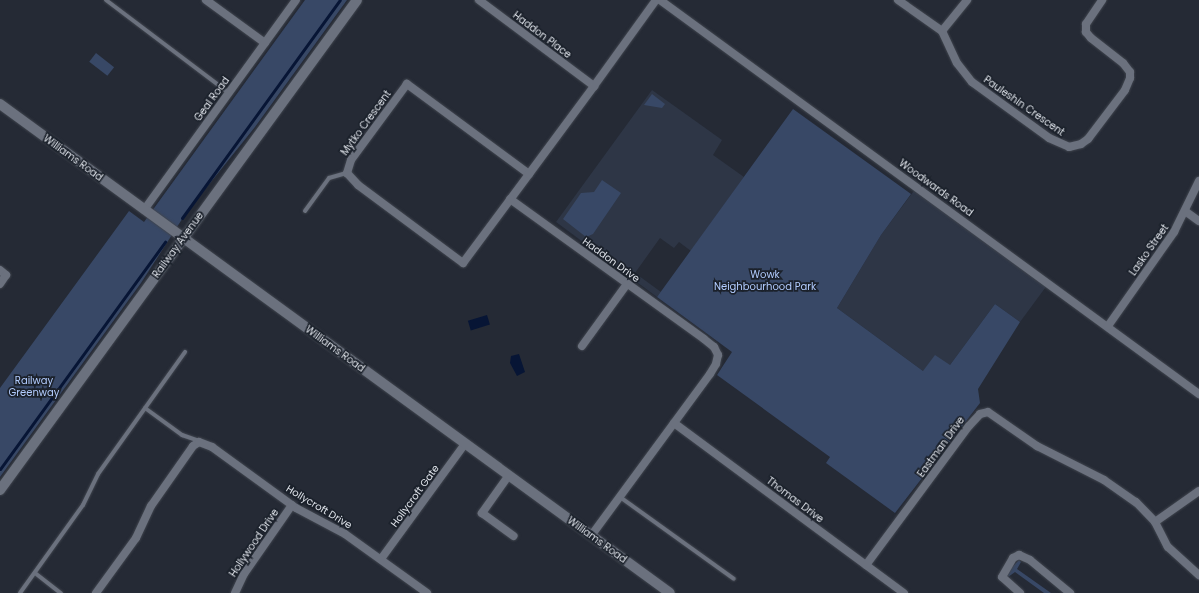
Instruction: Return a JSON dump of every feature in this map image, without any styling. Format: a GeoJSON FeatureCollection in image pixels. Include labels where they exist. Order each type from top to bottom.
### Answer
{"type":"FeatureCollection","features":[{"type":"Feature","properties":{"kind":"street"},"geometry":{"type":"LineString","coordinates":[[206,0],[265,43]]}},
{"type":"Feature","properties":{"kind":"street","name":"Geal Road"},"geometry":{"type":"LineString","coordinates":[[144,210],[296,0]]}},
{"type":"Feature","properties":{"kind":"street","name":"Railway Avenue"},"geometry":{"type":"LineString","coordinates":[[0,490],[357,0]]}},
{"type":"Feature","properties":{"kind":"street","name":"Haddon Place"},"geometry":{"type":"LineString","coordinates":[[479,0],[594,86]]}},
{"type":"Feature","properties":{"kind":"street"},"geometry":{"type":"LineString","coordinates":[[347,173],[358,186],[463,262],[656,0]]}},
{"type":"Feature","properties":{"kind":"street","name":"Woodwards Road"},"geometry":{"type":"LineString","coordinates":[[660,0],[1199,394]]}},
{"type":"Feature","properties":{"kind":"street"},"geometry":{"type":"LineString","coordinates":[[898,0],[942,31],[967,0]]}},
{"type":"Feature","properties":{"kind":"street","name":"Pauleshin Crescent"},"geometry":{"type":"LineString","coordinates":[[942,31],[957,63],[972,82],[1056,143],[1075,147],[1088,139],[1096,129],[1125,90],[1130,78],[1130,72],[1123,63],[1090,38],[1086,32],[1086,24],[1102,0]]}},
{"type":"Feature","properties":{"kind":"street","name":"Mytko Crescent"},"geometry":{"type":"LineString","coordinates":[[347,173],[351,160],[407,84],[529,174]]}},
{"type":"Feature","properties":{"kind":"street","name":"Williams Road"},"geometry":{"type":"LineString","coordinates":[[0,104],[670,593]]}},
{"type":"Feature","properties":{"kind":"street","name":"Lasko Street"},"geometry":{"type":"LineString","coordinates":[[1108,326],[1164,248],[1185,211],[1199,181]]}},
{"type":"Feature","properties":{"kind":"street","name":"Haddon Drive"},"geometry":{"type":"LineString","coordinates":[[510,199],[704,339],[714,347],[718,355],[716,364],[591,536]]}},
{"type":"Feature","properties":{"kind":"street"},"geometry":{"type":"LineString","coordinates":[[1185,211],[1199,221]]}},
{"type":"Feature","properties":{"kind":"street"},"geometry":{"type":"LineString","coordinates":[[0,270],[6,275],[0,284]]}},
{"type":"Feature","properties":{"kind":"street"},"geometry":{"type":"LineString","coordinates":[[582,346],[627,284]]}},
{"type":"Feature","properties":{"kind":"street","name":"Eastman Drive"},"geometry":{"type":"LineString","coordinates":[[866,565],[969,426],[980,414],[988,412],[1037,446],[1104,480],[1136,502],[1155,522]]}},
{"type":"Feature","properties":{"kind":"street","name":"Thomas Drive"},"geometry":{"type":"LineString","coordinates":[[674,423],[904,593]]}},
{"type":"Feature","properties":{"kind":"street"},"geometry":{"type":"LineString","coordinates":[[96,593],[136,538],[150,506],[193,446],[199,442]]}},
{"type":"Feature","properties":{"kind":"street","name":"Hollycroft Drive"},"geometry":{"type":"LineString","coordinates":[[199,442],[212,447],[292,505],[345,534],[427,593]]}},
{"type":"Feature","properties":{"kind":"street","name":"Hollycroft Gate"},"geometry":{"type":"LineString","coordinates":[[381,560],[465,444]]}},
{"type":"Feature","properties":{"kind":"street"},"geometry":{"type":"LineString","coordinates":[[509,475],[482,513],[514,536]]}},
{"type":"Feature","properties":{"kind":"street"},"geometry":{"type":"LineString","coordinates":[[1199,491],[1155,522],[1168,547],[1199,575]]}},
{"type":"Feature","properties":{"kind":"street","name":"Hollywood Drive"},"geometry":{"type":"LineString","coordinates":[[235,593],[244,574],[292,505]]}},
{"type":"Feature","properties":{"kind":"street"},"geometry":{"type":"LineString","coordinates":[[1020,593],[1002,577],[1013,558],[1019,555],[1036,565],[1070,593]]}},
{"type":"Feature","properties":{"kind":"lane"},"geometry":{"type":"LineString","coordinates":[[106,0],[229,93]]}},
{"type":"Feature","properties":{"kind":"lane"},"geometry":{"type":"LineString","coordinates":[[305,211],[329,178],[347,173]]}},
{"type":"Feature","properties":{"kind":"lane"},"geometry":{"type":"LineString","coordinates":[[20,593],[83,505],[98,474],[185,352]]}},
{"type":"Feature","properties":{"kind":"lane"},"geometry":{"type":"LineString","coordinates":[[145,408],[182,435],[199,442]]}},
{"type":"Feature","properties":{"kind":"lane"},"geometry":{"type":"LineString","coordinates":[[620,497],[734,579]]}},
{"type":"Feature","properties":{"kind":"lane"},"geometry":{"type":"LineString","coordinates":[[35,573],[61,593]]}},
{"type":"Feature","properties":{"kind":"shaded area"},"geometry":{"type":"Polygon","coordinates":[[[652,90],[722,140],[713,155],[744,177],[691,251],[679,242],[674,248],[660,238],[635,273],[661,292],[657,297],[556,222],[652,90]]]}},
{"type":"Feature","properties":{"kind":"shaded area"},"geometry":{"type":"Polygon","coordinates":[[[916,188],[1048,284],[1020,322],[995,304],[950,365],[923,371],[837,308],[881,235],[916,188]]]}},
{"type":"Feature","properties":{"kind":"shaded area"},"geometry":{"type":"Polygon","coordinates":[[[487,315],[490,325],[471,330],[468,321],[487,315]]]}},
{"type":"Feature","properties":{"kind":"shaded area"},"geometry":{"type":"Polygon","coordinates":[[[519,354],[525,372],[517,376],[510,363],[511,356],[519,354]]]}},
{"type":"Feature","properties":{"kind":"green space","name":"Railway Greenway"},"geometry":{"type":"Polygon","coordinates":[[[305,0],[347,0],[255,127],[186,213],[141,283],[0,477],[0,388],[129,211],[144,222],[305,0]]]}},
{"type":"Feature","properties":{"kind":"green space"},"geometry":{"type":"Polygon","coordinates":[[[96,53],[114,67],[107,76],[89,62],[96,53]]]}},
{"type":"Feature","properties":{"kind":"green space"},"geometry":{"type":"Polygon","coordinates":[[[652,94],[665,104],[662,108],[644,105],[652,94]]]}},
{"type":"Feature","properties":{"kind":"green space","name":"Wowk Neighbourhood Park"},"geometry":{"type":"Polygon","coordinates":[[[793,109],[911,194],[881,235],[837,308],[923,371],[935,355],[950,365],[995,304],[1020,322],[978,389],[980,403],[895,513],[826,463],[830,457],[717,375],[732,352],[657,297],[793,109]]]}},
{"type":"Feature","properties":{"kind":"green space"},"geometry":{"type":"Polygon","coordinates":[[[602,180],[621,193],[593,234],[586,237],[563,219],[581,193],[594,192],[602,180]]]}},
{"type":"Feature","properties":{"kind":"green space"},"geometry":{"type":"Polygon","coordinates":[[[1019,560],[1021,562],[1017,569],[1051,593],[1044,593],[1015,572],[1008,577],[1008,571],[1019,560]]]}},
{"type":"Feature","properties":{"kind":"waterway"},"geometry":{"type":"LineString","coordinates":[[182,218],[340,0]]}},
{"type":"Feature","properties":{"kind":"waterway"},"geometry":{"type":"LineString","coordinates":[[0,469],[165,242]]}}]}
